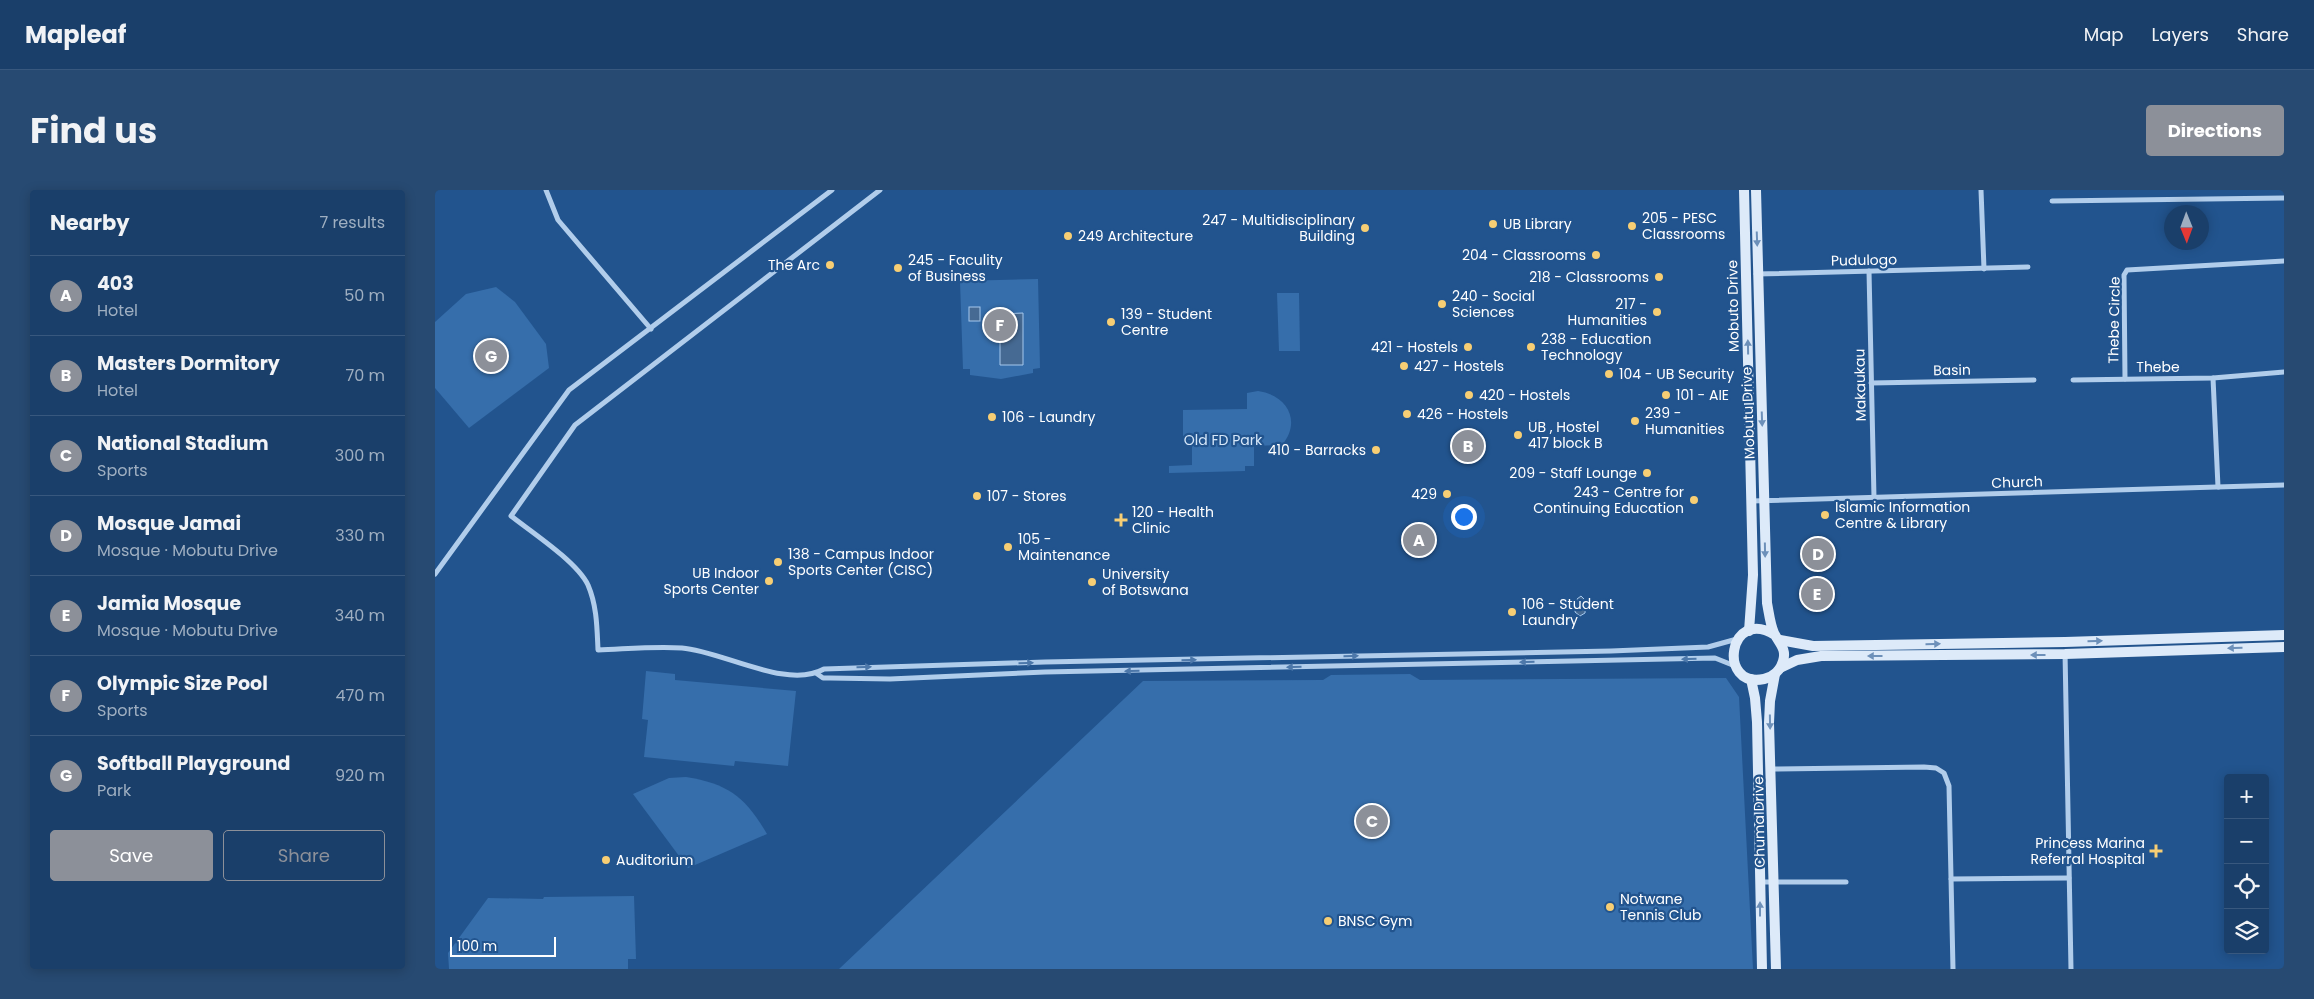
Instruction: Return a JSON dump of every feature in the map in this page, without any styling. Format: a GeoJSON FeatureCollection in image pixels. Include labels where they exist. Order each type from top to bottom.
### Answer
{"type":"FeatureCollection","features":[{"type":"Feature","properties":{"kind":"main road","name":"Mobuto Drive"},"geometry":{"type":"LineString","coordinates":[[1744,190],[1753,584],[1749,631]]}},
{"type":"Feature","properties":{"kind":"main road","name":"Mobutu Drive"},"geometry":{"type":"LineString","coordinates":[[1756,190],[1767,603],[1777,637]]}},
{"type":"Feature","properties":{"kind":"main road"},"geometry":{"type":"LineString","coordinates":[[2284,635],[2065,642],[1813,646],[1777,637],[1762,629],[1749,631],[1738,639],[1733,652],[1736,667],[1742,674],[1751,679],[1767,678],[1797,660],[1821,656],[2065,654],[2284,647]]}},
{"type":"Feature","properties":{"kind":"main road"},"geometry":{"type":"LineString","coordinates":[[1777,637],[1784,654],[1777,671]]}},
{"type":"Feature","properties":{"kind":"main road","name":"Chuma Drive"},"geometry":{"type":"LineString","coordinates":[[1776,969],[1769,701],[1777,671]]}},
{"type":"Feature","properties":{"kind":"main road","name":"Chuma Drive"},"geometry":{"type":"LineString","coordinates":[[1751,679],[1757,722],[1762,969]]}},
{"type":"Feature","properties":{"kind":"street"},"geometry":{"type":"LineString","coordinates":[[545,190],[558,220],[651,329]]}},
{"type":"Feature","properties":{"kind":"street"},"geometry":{"type":"LineString","coordinates":[[435,574],[569,390],[832,190]]}},
{"type":"Feature","properties":{"kind":"street"},"geometry":{"type":"LineString","coordinates":[[880,190],[575,424],[511,516],[576,568],[587,584],[597,618],[598,650],[681,648],[709,653],[773,672],[816,673],[824,669],[1045,662],[1611,651],[1708,647],[1738,639]]}},
{"type":"Feature","properties":{"kind":"street"},"geometry":{"type":"LineString","coordinates":[[1981,190],[1984,269]]}},
{"type":"Feature","properties":{"kind":"street"},"geometry":{"type":"LineString","coordinates":[[2053,201],[2284,198]]}},
{"type":"Feature","properties":{"kind":"street","name":"Thebe Circle"},"geometry":{"type":"LineString","coordinates":[[2125,378],[2124,275],[2127,270],[2284,261]]}},
{"type":"Feature","properties":{"kind":"street","name":"Pudulogo"},"geometry":{"type":"LineString","coordinates":[[1746,275],[2028,267]]}},
{"type":"Feature","properties":{"kind":"street","name":"Makaukau"},"geometry":{"type":"LineString","coordinates":[[1869,271],[1874,498]]}},
{"type":"Feature","properties":{"kind":"street","name":"Thebe"},"geometry":{"type":"LineString","coordinates":[[2073,380],[2213,378],[2284,372]]}},
{"type":"Feature","properties":{"kind":"street"},"geometry":{"type":"LineString","coordinates":[[2213,378],[2218,487]]}},
{"type":"Feature","properties":{"kind":"street","name":"Basin"},"geometry":{"type":"LineString","coordinates":[[1871,383],[2034,380]]}},
{"type":"Feature","properties":{"kind":"street","name":"Church"},"geometry":{"type":"LineString","coordinates":[[1751,501],[2284,485]]}},
{"type":"Feature","properties":{"kind":"street"},"geometry":{"type":"LineString","coordinates":[[2065,642],[2071,969]]}},
{"type":"Feature","properties":{"kind":"street"},"geometry":{"type":"LineString","coordinates":[[816,673],[823,678],[912,678],[1045,672],[1715,658],[1727,661],[1736,667]]}},
{"type":"Feature","properties":{"kind":"street"},"geometry":{"type":"LineString","coordinates":[[1045,662],[1045,672]]}},
{"type":"Feature","properties":{"kind":"street"},"geometry":{"type":"LineString","coordinates":[[912,666],[912,678]]}},
{"type":"Feature","properties":{"kind":"street"},"geometry":{"type":"LineString","coordinates":[[1771,769],[1924,767],[1936,768],[1944,773],[1949,786],[1953,969]]}},
{"type":"Feature","properties":{"kind":"street"},"geometry":{"type":"LineString","coordinates":[[1951,879],[2069,878]]}},
{"type":"Feature","properties":{"kind":"street"},"geometry":{"type":"LineString","coordinates":[[1760,882],[1846,882]]}},
{"type":"Feature","properties":{"kind":"green space"},"geometry":{"type":"Polygon","coordinates":[[[1038,279],[1040,368],[1033,369],[1033,373],[1001,379],[970,375],[970,369],[963,369],[960,281],[1038,279]]]}},
{"type":"Feature","properties":{"kind":"green space"},"geometry":{"type":"Polygon","coordinates":[[[496,287],[515,302],[546,344],[549,368],[469,428],[435,388],[435,322],[466,294],[496,287]]]}},
{"type":"Feature","properties":{"kind":"green space"},"geometry":{"type":"Polygon","coordinates":[[[1277,293],[1299,293],[1300,351],[1279,351],[1277,293]]]}},
{"type":"Feature","properties":{"kind":"green space","name":"Old FD Park"},"geometry":{"type":"Polygon","coordinates":[[[1258,391],[1268,393],[1277,398],[1288,410],[1291,418],[1291,427],[1282,445],[1254,446],[1254,466],[1245,466],[1245,471],[1169,473],[1169,466],[1192,465],[1192,440],[1183,439],[1183,410],[1247,409],[1247,393],[1258,391]]]}},
{"type":"Feature","properties":{"kind":"green space"},"geometry":{"type":"Polygon","coordinates":[[[646,671],[675,674],[675,680],[796,691],[788,766],[735,761],[734,766],[644,757],[648,720],[642,719],[646,671]]]}},
{"type":"Feature","properties":{"kind":"green space"},"geometry":{"type":"Polygon","coordinates":[[[1410,674],[1420,680],[1726,678],[1739,697],[1753,969],[839,969],[1143,681],[1323,680],[1331,675],[1410,674]]]}},
{"type":"Feature","properties":{"kind":"green space"},"geometry":{"type":"Polygon","coordinates":[[[686,777],[714,784],[734,794],[751,810],[767,834],[688,868],[633,794],[669,778],[686,777]]]}},
{"type":"Feature","properties":{"kind":"green space"},"geometry":{"type":"Polygon","coordinates":[[[634,896],[636,959],[628,959],[628,969],[449,969],[448,953],[488,898],[543,899],[544,897],[634,896]]]}},
{"type":"Feature","properties":{"kind":"shaded area"},"geometry":{"type":"Polygon","coordinates":[[[969,307],[980,307],[980,321],[969,321],[969,307]]]}},
{"type":"Feature","properties":{"kind":"shaded area"},"geometry":{"type":"Polygon","coordinates":[[[1023,313],[1023,365],[1000,365],[1000,314],[1023,313]]]}},
{"type":"Feature","properties":{"kind":"shaded area"},"geometry":{"type":"Polygon","coordinates":[[[1581,596],[1586,601],[1585,613],[1580,616],[1575,612],[1577,599],[1581,596]]]}},
{"type":"Feature","properties":{"kind":"place","name":"UB Library"},"geometry":{"type":"Point","coordinates":[1493,224]}},
{"type":"Feature","properties":{"kind":"place","name":"205 - PESC Classrooms"},"geometry":{"type":"Point","coordinates":[1632,226]}},
{"type":"Feature","properties":{"kind":"place","name":"247 - Multidisciplinary Building"},"geometry":{"type":"Point","coordinates":[1365,228]}},
{"type":"Feature","properties":{"kind":"place","name":"249 Architecture"},"geometry":{"type":"Point","coordinates":[1068,236]}},
{"type":"Feature","properties":{"kind":"place","name":"204 - Classrooms"},"geometry":{"type":"Point","coordinates":[1596,255]}},
{"type":"Feature","properties":{"kind":"place","name":"The Arc"},"geometry":{"type":"Point","coordinates":[830,265]}},
{"type":"Feature","properties":{"kind":"place","name":"245 - Faculity of Business"},"geometry":{"type":"Point","coordinates":[898,268]}},
{"type":"Feature","properties":{"kind":"place","name":"218 - Classrooms"},"geometry":{"type":"Point","coordinates":[1659,277]}},
{"type":"Feature","properties":{"kind":"place","name":"240 - Social Sciences"},"geometry":{"type":"Point","coordinates":[1442,304]}},
{"type":"Feature","properties":{"kind":"place","name":"217 - Humanities"},"geometry":{"type":"Point","coordinates":[1657,312]}},
{"type":"Feature","properties":{"kind":"place","name":"139 - Student Centre"},"geometry":{"type":"Point","coordinates":[1111,322]}},
{"type":"Feature","properties":{"kind":"place","name":"Olympic Size Pool"},"geometry":{"type":"Point","coordinates":[1000,325]}},
{"type":"Feature","properties":{"kind":"place","name":"421 - Hostels"},"geometry":{"type":"Point","coordinates":[1468,347]}},
{"type":"Feature","properties":{"kind":"place","name":"238 - Education Technology"},"geometry":{"type":"Point","coordinates":[1531,347]}},
{"type":"Feature","properties":{"kind":"place","name":"Softball Playground"},"geometry":{"type":"Point","coordinates":[491,356]}},
{"type":"Feature","properties":{"kind":"place","name":"427 - Hostels"},"geometry":{"type":"Point","coordinates":[1404,366]}},
{"type":"Feature","properties":{"kind":"place","name":"104 - UB Security"},"geometry":{"type":"Point","coordinates":[1609,374]}},
{"type":"Feature","properties":{"kind":"place","name":"420 - Hostels"},"geometry":{"type":"Point","coordinates":[1469,395]}},
{"type":"Feature","properties":{"kind":"place","name":"101 - AIE"},"geometry":{"type":"Point","coordinates":[1666,395]}},
{"type":"Feature","properties":{"kind":"place","name":"426 - Hostels"},"geometry":{"type":"Point","coordinates":[1407,414]}},
{"type":"Feature","properties":{"kind":"place","name":"106 - Laundry"},"geometry":{"type":"Point","coordinates":[992,417]}},
{"type":"Feature","properties":{"kind":"place","name":"239 - Humanities"},"geometry":{"type":"Point","coordinates":[1635,421]}},
{"type":"Feature","properties":{"kind":"place","name":"UB , Hostel 417 block B"},"geometry":{"type":"Point","coordinates":[1518,435]}},
{"type":"Feature","properties":{"kind":"place","name":"Masters Dormitory"},"geometry":{"type":"Point","coordinates":[1468,446]}},
{"type":"Feature","properties":{"kind":"place","name":"410 - Barracks"},"geometry":{"type":"Point","coordinates":[1376,450]}},
{"type":"Feature","properties":{"kind":"place","name":"209 - Staff Lounge"},"geometry":{"type":"Point","coordinates":[1647,473]}},
{"type":"Feature","properties":{"kind":"place","name":"429"},"geometry":{"type":"Point","coordinates":[1447,494]}},
{"type":"Feature","properties":{"kind":"place","name":"107 - Stores"},"geometry":{"type":"Point","coordinates":[977,496]}},
{"type":"Feature","properties":{"kind":"place","name":"243 - Centre for Continuing Education"},"geometry":{"type":"Point","coordinates":[1694,500]}},
{"type":"Feature","properties":{"kind":"place","name":"Islamic Information Centre & Library"},"geometry":{"type":"Point","coordinates":[1825,515]}},
{"type":"Feature","properties":{"kind":"place","name":"120 - Health Clinic"},"geometry":{"type":"Point","coordinates":[1121,520]}},
{"type":"Feature","properties":{"kind":"place","name":"403"},"geometry":{"type":"Point","coordinates":[1419,540]}},
{"type":"Feature","properties":{"kind":"place","name":"105 - Maintenance"},"geometry":{"type":"Point","coordinates":[1008,547]}},
{"type":"Feature","properties":{"kind":"place","name":"Mosque Jamai"},"geometry":{"type":"Point","coordinates":[1818,554]}},
{"type":"Feature","properties":{"kind":"place","name":"138 - Campus Indoor Sports Center (CISC)"},"geometry":{"type":"Point","coordinates":[778,562]}},
{"type":"Feature","properties":{"kind":"place","name":"UB Indoor Sports Center"},"geometry":{"type":"Point","coordinates":[769,581]}},
{"type":"Feature","properties":{"kind":"place","name":"University of Botswana"},"geometry":{"type":"Point","coordinates":[1092,582]}},
{"type":"Feature","properties":{"kind":"place","name":"Jamia Mosque"},"geometry":{"type":"Point","coordinates":[1817,594]}},
{"type":"Feature","properties":{"kind":"place","name":"106 - Student Laundry"},"geometry":{"type":"Point","coordinates":[1512,612]}},
{"type":"Feature","properties":{"kind":"place","name":"National Stadium"},"geometry":{"type":"Point","coordinates":[1372,821]}},
{"type":"Feature","properties":{"kind":"place","name":"Princess Marina Referral Hospital"},"geometry":{"type":"Point","coordinates":[2156,851]}},
{"type":"Feature","properties":{"kind":"place","name":"Auditorium"},"geometry":{"type":"Point","coordinates":[606,860]}},
{"type":"Feature","properties":{"kind":"place","name":"Notwane Tennis Club"},"geometry":{"type":"Point","coordinates":[1610,907]}},
{"type":"Feature","properties":{"kind":"place","name":"BNSC Gym"},"geometry":{"type":"Point","coordinates":[1328,921]}}]}
